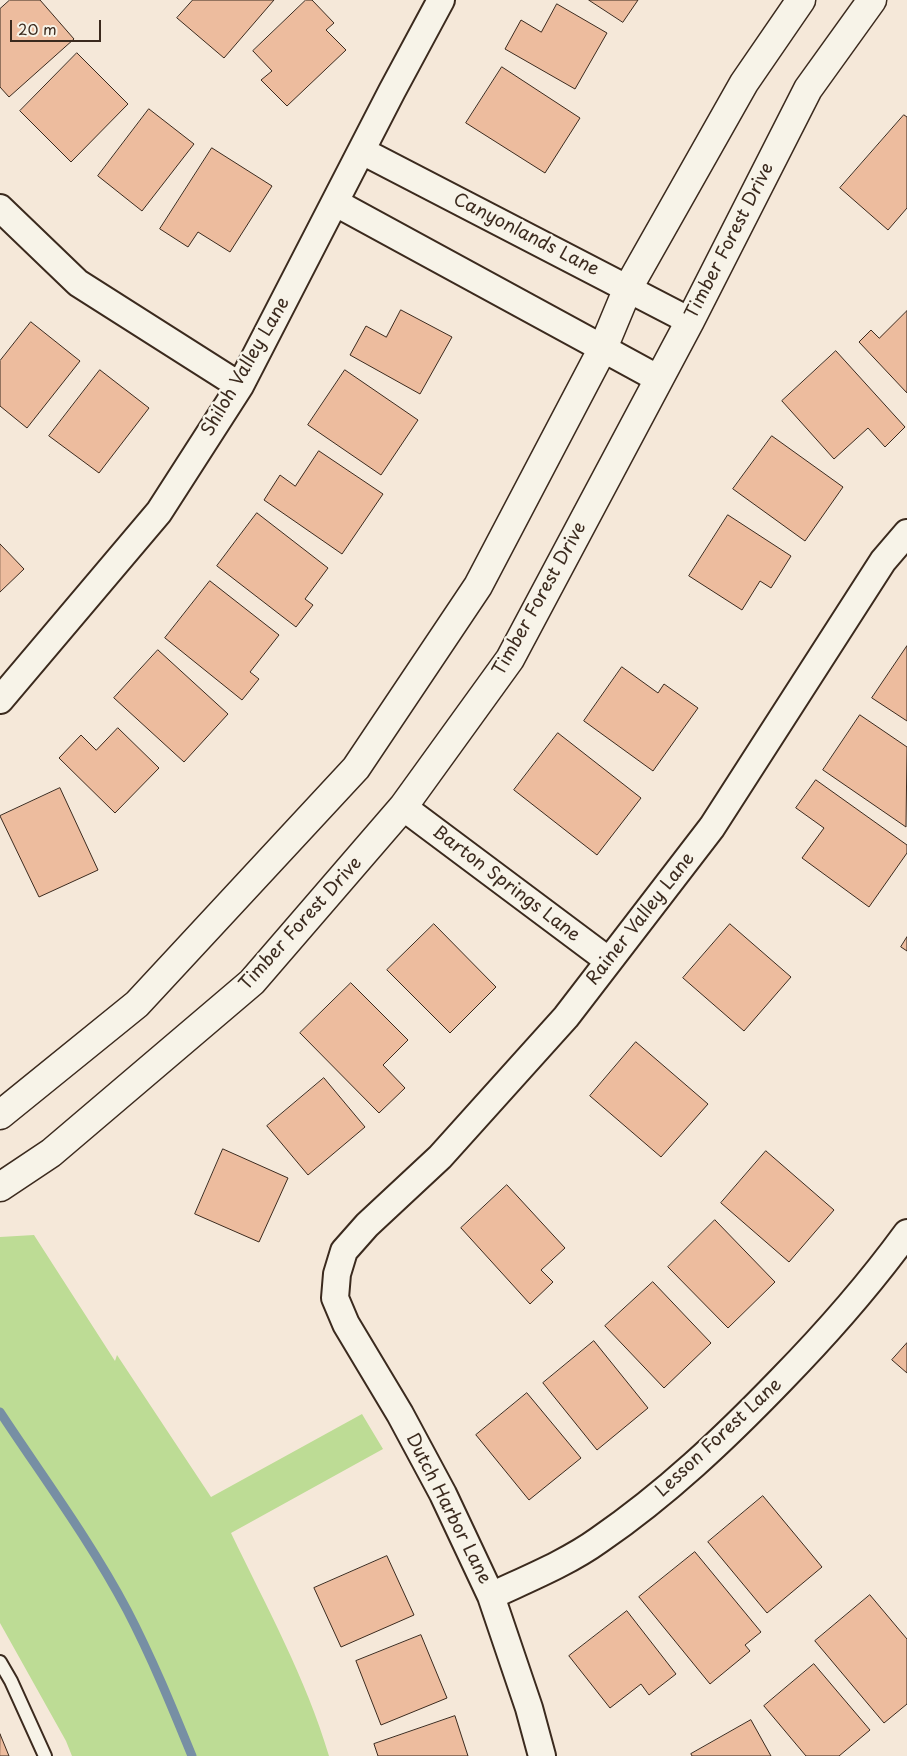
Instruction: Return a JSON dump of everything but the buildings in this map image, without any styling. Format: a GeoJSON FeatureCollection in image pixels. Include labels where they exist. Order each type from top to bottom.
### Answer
{"type":"FeatureCollection","features":[{"type":"Feature","properties":{"kind":"main road"},"geometry":{"type":"LineString","coordinates":[[0,1115],[137,1004],[356,768],[478,586],[603,348],[628,288],[744,83],[801,0]]}},
{"type":"Feature","properties":{"kind":"main road","name":"Timber Forest Drive"},"geometry":{"type":"LineString","coordinates":[[0,1187],[51,1153],[252,982],[403,807],[510,659],[690,320],[808,89],[872,0]]}},
{"type":"Feature","properties":{"kind":"street","name":"Shiloh Valley Lane"},"geometry":{"type":"LineString","coordinates":[[0,700],[159,512],[240,386],[439,1]]}},
{"type":"Feature","properties":{"kind":"street","name":"Canyonlands Lane"},"geometry":{"type":"LineString","coordinates":[[362,150],[690,320]]}},
{"type":"Feature","properties":{"kind":"street"},"geometry":{"type":"LineString","coordinates":[[336,203],[659,379]]}},
{"type":"Feature","properties":{"kind":"street"},"geometry":{"type":"LineString","coordinates":[[0,208],[78,284],[240,386]]}},
{"type":"Feature","properties":{"kind":"street","name":"Rainer Valley Lane"},"geometry":{"type":"LineString","coordinates":[[336,1274],[344,1251],[367,1225],[446,1150],[566,1017],[712,827],[883,561],[907,533]]}},
{"type":"Feature","properties":{"kind":"street","name":"Barton Springs Lane"},"geometry":{"type":"LineString","coordinates":[[403,807],[609,961]]}},
{"type":"Feature","properties":{"kind":"street","name":"Lesson Forest Lane"},"geometry":{"type":"LineString","coordinates":[[492,1596],[542,1572],[598,1541],[673,1484],[748,1415],[810,1350],[880,1270],[907,1233]]}},
{"type":"Feature","properties":{"kind":"street","name":"Dutch Harbor Lane"},"geometry":{"type":"LineString","coordinates":[[336,1274],[335,1298],[346,1324],[400,1414],[443,1494],[492,1596],[529,1708],[542,1756]]}},
{"type":"Feature","properties":{"kind":"lane"},"geometry":{"type":"LineString","coordinates":[[0,1662],[5,1684],[45,1756]]}},
{"type":"Feature","properties":{"kind":"green space"},"geometry":{"type":"Polygon","coordinates":[[[34,1235],[115,1361],[117,1355],[211,1497],[362,1414],[383,1449],[231,1533],[297,1670],[320,1727],[329,1756],[72,1756],[66,1741],[0,1623],[0,1237],[34,1235]]]}},
{"type":"Feature","properties":{"kind":"waterway"},"geometry":{"type":"LineString","coordinates":[[0,1412],[82,1535],[127,1610],[145,1646],[192,1756]]}}]}
